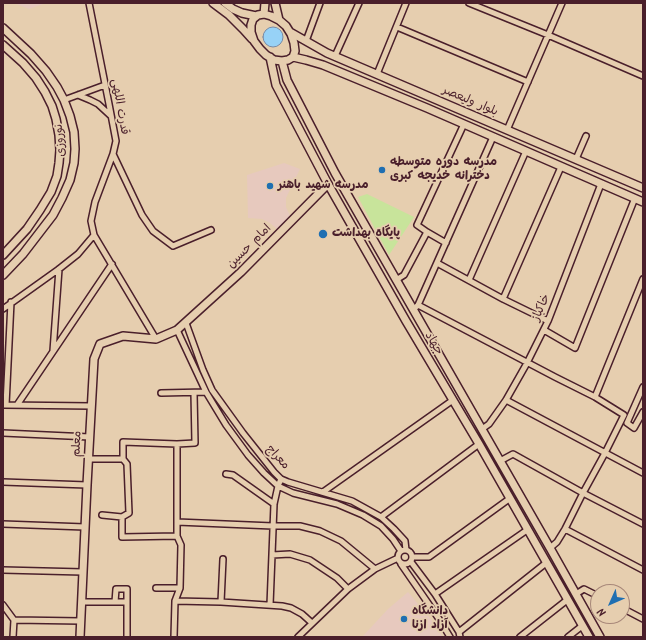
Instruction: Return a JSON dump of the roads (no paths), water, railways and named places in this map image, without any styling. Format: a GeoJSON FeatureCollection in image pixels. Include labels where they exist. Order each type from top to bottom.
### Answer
{"type":"FeatureCollection","features":[{"type":"Feature","properties":{"kind":"main road"},"geometry":{"type":"LineString","coordinates":[[213,3],[229,15],[270,58],[282,62],[293,57],[295,51],[290,32],[279,20],[264,14],[256,16],[242,13],[225,3]]}},
{"type":"Feature","properties":{"kind":"main road"},"geometry":{"type":"LineString","coordinates":[[264,14],[265,3]]}},
{"type":"Feature","properties":{"kind":"main road"},"geometry":{"type":"LineString","coordinates":[[275,3],[279,20]]}},
{"type":"Feature","properties":{"kind":"main road"},"geometry":{"type":"LineString","coordinates":[[254,41],[251,32],[251,25],[253,18],[256,16]]}},
{"type":"Feature","properties":{"kind":"main road","name":"نوروزی"},"geometry":{"type":"LineString","coordinates":[[3,28],[31,54],[46,71],[57,87],[70,116],[74,132],[75,149],[74,163],[70,180],[53,215],[23,254],[3,275]]}},
{"type":"Feature","properties":{"kind":"main road","name":"بلوار ولیعصر"},"geometry":{"type":"LineString","coordinates":[[290,32],[327,53],[643,188]]}},
{"type":"Feature","properties":{"kind":"main road","name":"نوروزی"},"geometry":{"type":"LineString","coordinates":[[3,45],[23,63],[46,92],[56,119],[60,150],[57,176],[51,192],[27,229],[3,255]]}},
{"type":"Feature","properties":{"kind":"main road"},"geometry":{"type":"LineString","coordinates":[[323,65],[327,53]]}},
{"type":"Feature","properties":{"kind":"main road","name":"بلوار ولیعصر"},"geometry":{"type":"LineString","coordinates":[[293,57],[323,65],[464,124],[643,202]]}},
{"type":"Feature","properties":{"kind":"main road","name":"جهاد"},"geometry":{"type":"LineString","coordinates":[[270,58],[276,85],[328,184],[479,444],[588,637]]}},
{"type":"Feature","properties":{"kind":"main road","name":"جهاد"},"geometry":{"type":"LineString","coordinates":[[282,62],[287,80],[335,173],[396,280],[416,307],[432,343],[600,637]]}},
{"type":"Feature","properties":{"kind":"main road"},"geometry":{"type":"LineString","coordinates":[[276,85],[287,80]]}},
{"type":"Feature","properties":{"kind":"main road"},"geometry":{"type":"LineString","coordinates":[[571,171],[576,159]]}},
{"type":"Feature","properties":{"kind":"main road","name":"امام حسین"},"geometry":{"type":"LineString","coordinates":[[186,323],[241,272],[328,184]]}},
{"type":"Feature","properties":{"kind":"main road"},"geometry":{"type":"LineString","coordinates":[[368,254],[379,249]]}},
{"type":"Feature","properties":{"kind":"main road","name":"معلم"},"geometry":{"type":"LineString","coordinates":[[80,637],[94,359],[100,344],[123,336],[156,339],[177,330],[186,323]]}},
{"type":"Feature","properties":{"kind":"main road"},"geometry":{"type":"LineString","coordinates":[[422,348],[432,343]]}},
{"type":"Feature","properties":{"kind":"street","name":"قدرت اللهی"},"geometry":{"type":"LineString","coordinates":[[89,3],[116,140],[114,154],[92,212],[91,221],[94,235]]}},
{"type":"Feature","properties":{"kind":"street"},"geometry":{"type":"LineString","coordinates":[[306,41],[320,3]]}},
{"type":"Feature","properties":{"kind":"street"},"geometry":{"type":"LineString","coordinates":[[335,56],[359,3]]}},
{"type":"Feature","properties":{"kind":"street"},"geometry":{"type":"LineString","coordinates":[[377,74],[406,3]]}},
{"type":"Feature","properties":{"kind":"street"},"geometry":{"type":"LineString","coordinates":[[469,3],[643,76]]}},
{"type":"Feature","properties":{"kind":"street"},"geometry":{"type":"LineString","coordinates":[[507,130],[562,3]]}},
{"type":"Feature","properties":{"kind":"street"},"geometry":{"type":"LineString","coordinates":[[397,27],[528,82]]}},
{"type":"Feature","properties":{"kind":"street"},"geometry":{"type":"LineString","coordinates":[[64,100],[105,85]]}},
{"type":"Feature","properties":{"kind":"street"},"geometry":{"type":"LineString","coordinates":[[78,95],[98,104],[111,116]]}},
{"type":"Feature","properties":{"kind":"street"},"geometry":{"type":"LineString","coordinates":[[446,243],[417,225],[464,124]]}},
{"type":"Feature","properties":{"kind":"street"},"geometry":{"type":"LineString","coordinates":[[576,159],[586,136]]}},
{"type":"Feature","properties":{"kind":"street"},"geometry":{"type":"LineString","coordinates":[[493,137],[416,307],[595,397],[624,415],[565,529],[557,542],[550,548]]}},
{"type":"Feature","properties":{"kind":"street"},"geometry":{"type":"LineString","coordinates":[[469,280],[526,151]]}},
{"type":"Feature","properties":{"kind":"street"},"geometry":{"type":"LineString","coordinates":[[114,154],[142,215],[153,231],[173,246],[211,230]]}},
{"type":"Feature","properties":{"kind":"street"},"geometry":{"type":"LineString","coordinates":[[503,298],[561,167]]}},
{"type":"Feature","properties":{"kind":"street","name":"خاکباز"},"geometry":{"type":"LineString","coordinates":[[482,429],[489,424],[506,400],[544,330],[601,184]]}},
{"type":"Feature","properties":{"kind":"street"},"geometry":{"type":"LineString","coordinates":[[544,330],[576,348],[635,198]]}},
{"type":"Feature","properties":{"kind":"street"},"geometry":{"type":"LineString","coordinates":[[396,280],[404,275],[427,232]]}},
{"type":"Feature","properties":{"kind":"street"},"geometry":{"type":"LineString","coordinates":[[3,309],[78,254],[94,235],[156,339]]}},
{"type":"Feature","properties":{"kind":"street"},"geometry":{"type":"LineString","coordinates":[[437,263],[548,321]]}},
{"type":"Feature","properties":{"kind":"street"},"geometry":{"type":"LineString","coordinates":[[17,405],[112,264]]}},
{"type":"Feature","properties":{"kind":"street"},"geometry":{"type":"LineString","coordinates":[[53,352],[59,269]]}},
{"type":"Feature","properties":{"kind":"street"},"geometry":{"type":"LineString","coordinates":[[595,397],[643,279]]}},
{"type":"Feature","properties":{"kind":"street"},"geometry":{"type":"LineString","coordinates":[[11,302],[5,405],[91,406]]}},
{"type":"Feature","properties":{"kind":"street","name":"معراج"},"geometry":{"type":"LineString","coordinates":[[186,323],[212,390],[243,434],[274,472],[281,479],[288,482],[352,501],[381,517],[405,541],[403,550]]}},
{"type":"Feature","properties":{"kind":"street","name":"معراج"},"geometry":{"type":"LineString","coordinates":[[177,330],[206,392],[226,425],[248,455],[264,473],[278,486],[293,493],[337,504],[363,515],[381,526],[403,550]]}},
{"type":"Feature","properties":{"kind":"street"},"geometry":{"type":"LineString","coordinates":[[643,387],[627,423],[634,428],[643,412]]}},
{"type":"Feature","properties":{"kind":"street"},"geometry":{"type":"LineString","coordinates":[[123,459],[123,442],[177,444],[195,442],[194,392]]}},
{"type":"Feature","properties":{"kind":"street"},"geometry":{"type":"LineString","coordinates":[[161,393],[206,392]]}},
{"type":"Feature","properties":{"kind":"street"},"geometry":{"type":"LineString","coordinates":[[323,492],[453,400]]}},
{"type":"Feature","properties":{"kind":"street"},"geometry":{"type":"LineString","coordinates":[[506,400],[643,473]]}},
{"type":"Feature","properties":{"kind":"street"},"geometry":{"type":"LineString","coordinates":[[3,433],[90,437]]}},
{"type":"Feature","properties":{"kind":"street"},"geometry":{"type":"LineString","coordinates":[[174,637],[175,601],[180,588],[181,545],[177,536],[177,444]]}},
{"type":"Feature","properties":{"kind":"street"},"geometry":{"type":"LineString","coordinates":[[381,517],[479,444]]}},
{"type":"Feature","properties":{"kind":"street"},"geometry":{"type":"LineString","coordinates":[[500,461],[513,454],[643,524]]}},
{"type":"Feature","properties":{"kind":"street"},"geometry":{"type":"LineString","coordinates":[[88,459],[123,459],[128,464],[129,513],[122,517],[102,515]]}},
{"type":"Feature","properties":{"kind":"street"},"geometry":{"type":"LineString","coordinates":[[226,474],[233,475],[274,504]]}},
{"type":"Feature","properties":{"kind":"street"},"geometry":{"type":"LineString","coordinates":[[270,605],[274,504],[281,479]]}},
{"type":"Feature","properties":{"kind":"street"},"geometry":{"type":"LineString","coordinates":[[3,482],[87,485]]}},
{"type":"Feature","properties":{"kind":"street"},"geometry":{"type":"LineString","coordinates":[[401,564],[408,564],[412,559],[429,557],[509,499]]}},
{"type":"Feature","properties":{"kind":"street"},"geometry":{"type":"LineString","coordinates":[[122,517],[122,537],[177,536]]}},
{"type":"Feature","properties":{"kind":"street"},"geometry":{"type":"LineString","coordinates":[[177,522],[300,526],[320,531],[341,541],[375,569]]}},
{"type":"Feature","properties":{"kind":"street"},"geometry":{"type":"LineString","coordinates":[[3,524],[85,527]]}},
{"type":"Feature","properties":{"kind":"street"},"geometry":{"type":"LineString","coordinates":[[565,529],[643,570]]}},
{"type":"Feature","properties":{"kind":"street"},"geometry":{"type":"LineString","coordinates":[[435,594],[527,530]]}},
{"type":"Feature","properties":{"kind":"street"},"geometry":{"type":"LineString","coordinates":[[450,637],[440,619],[399,561],[399,553],[403,550],[410,551],[412,559],[460,635],[546,563]]}},
{"type":"Feature","properties":{"kind":"street"},"geometry":{"type":"LineString","coordinates":[[272,555],[290,554],[310,560],[337,578],[348,589]]}},
{"type":"Feature","properties":{"kind":"street"},"geometry":{"type":"LineString","coordinates":[[298,637],[348,589],[375,569],[398,558]]}},
{"type":"Feature","properties":{"kind":"street"},"geometry":{"type":"LineString","coordinates":[[220,602],[223,559]]}},
{"type":"Feature","properties":{"kind":"street"},"geometry":{"type":"LineString","coordinates":[[3,570],[83,572]]}},
{"type":"Feature","properties":{"kind":"street"},"geometry":{"type":"LineString","coordinates":[[156,588],[180,588]]}},
{"type":"Feature","properties":{"kind":"street"},"geometry":{"type":"LineString","coordinates":[[115,602],[116,589],[127,589],[126,637]]}},
{"type":"Feature","properties":{"kind":"street"},"geometry":{"type":"LineString","coordinates":[[576,594],[584,589],[590,592]]}},
{"type":"Feature","properties":{"kind":"street"},"geometry":{"type":"LineString","coordinates":[[520,637],[567,600]]}},
{"type":"Feature","properties":{"kind":"street"},"geometry":{"type":"LineString","coordinates":[[175,601],[282,606],[291,608],[302,614],[312,623]]}},
{"type":"Feature","properties":{"kind":"street"},"geometry":{"type":"LineString","coordinates":[[82,602],[127,602]]}},
{"type":"Feature","properties":{"kind":"street"},"geometry":{"type":"LineString","coordinates":[[3,606],[14,620],[13,637]]}},
{"type":"Feature","properties":{"kind":"street"},"geometry":{"type":"LineString","coordinates":[[630,612],[643,619]]}},
{"type":"Feature","properties":{"kind":"street"},"geometry":{"type":"LineString","coordinates":[[14,620],[81,621]]}},
{"type":"Feature","properties":{"kind":"street"},"geometry":{"type":"LineString","coordinates":[[568,637],[582,626]]}},
{"type":"Feature","properties":{"kind":"water"},"geometry":{"type":"Polygon","coordinates":[[[273,27],[280,30],[283,37],[280,44],[273,47],[266,44],[263,37],[266,30],[273,27]]]}},
{"type":"Feature","properties":{"kind":"place","name":"مدرسه دوره متوسطه دخترانه خدیجه کبری"},"geometry":{"type":"Point","coordinates":[382,170]}},
{"type":"Feature","properties":{"kind":"place","name":"مدرسه شهید باهنر"},"geometry":{"type":"Point","coordinates":[270,186]}},
{"type":"Feature","properties":{"kind":"place","name":"پایگاه بهداشت"},"geometry":{"type":"Point","coordinates":[323,234]}},
{"type":"Feature","properties":{"kind":"place","name":"دانشگاه آزاد ازنا"},"geometry":{"type":"Point","coordinates":[404,619]}}]}
